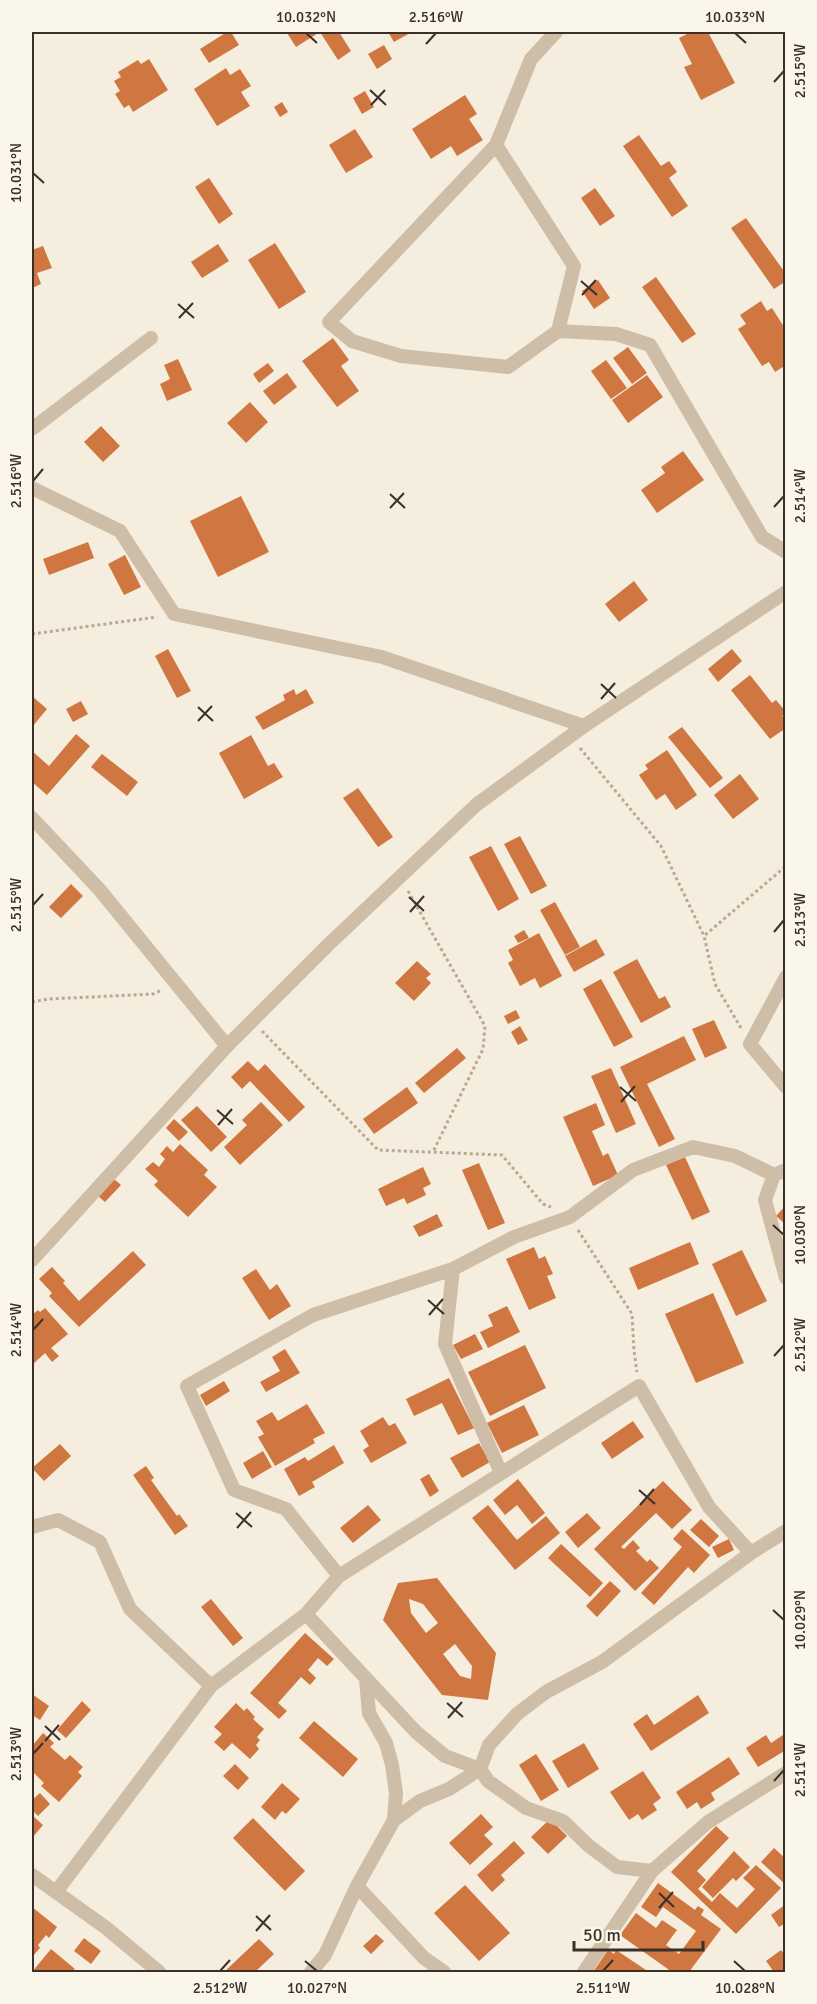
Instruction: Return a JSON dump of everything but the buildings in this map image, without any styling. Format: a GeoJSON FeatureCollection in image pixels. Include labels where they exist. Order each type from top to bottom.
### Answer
{"type":"FeatureCollection","features":[{"type":"Feature","properties":{"kind":"street"},"geometry":{"type":"LineString","coordinates":[[556,32],[531,59],[496,145],[329,322],[352,341],[401,356],[508,367],[558,331],[616,334],[650,345],[762,537],[786,552]]}},
{"type":"Feature","properties":{"kind":"street"},"geometry":{"type":"LineString","coordinates":[[496,145],[574,266],[558,331]]}},
{"type":"Feature","properties":{"kind":"street"},"geometry":{"type":"LineString","coordinates":[[32,429],[151,338]]}},
{"type":"Feature","properties":{"kind":"street"},"geometry":{"type":"LineString","coordinates":[[32,488],[120,531],[174,614],[382,657],[584,726]]}},
{"type":"Feature","properties":{"kind":"street"},"geometry":{"type":"LineString","coordinates":[[32,1260],[227,1046],[400,876],[476,805],[584,726],[786,592]]}},
{"type":"Feature","properties":{"kind":"street"},"geometry":{"type":"LineString","coordinates":[[32,818],[99,889],[227,1046]]}},
{"type":"Feature","properties":{"kind":"street"},"geometry":{"type":"LineString","coordinates":[[786,977],[750,1044],[786,1087]]}},
{"type":"Feature","properties":{"kind":"street"},"geometry":{"type":"LineString","coordinates":[[339,1576],[286,1509],[234,1490],[187,1386],[313,1315],[453,1269],[514,1237],[570,1217],[633,1170],[693,1147],[735,1156],[780,1173],[765,1200],[786,1278]]}},
{"type":"Feature","properties":{"kind":"street"},"geometry":{"type":"LineString","coordinates":[[453,1269],[445,1344],[501,1473]]}},
{"type":"Feature","properties":{"kind":"street"},"geometry":{"type":"LineString","coordinates":[[56,1892],[211,1686],[306,1614],[339,1576],[639,1386],[709,1507],[751,1553]]}},
{"type":"Feature","properties":{"kind":"street"},"geometry":{"type":"LineString","coordinates":[[32,1527],[58,1520],[100,1542],[130,1609],[211,1686]]}},
{"type":"Feature","properties":{"kind":"street"},"geometry":{"type":"LineString","coordinates":[[311,1972],[325,1955],[357,1886],[394,1820],[420,1801],[449,1789],[480,1769],[489,1745],[516,1714],[546,1692],[602,1662],[751,1553],[786,1531]]}},
{"type":"Feature","properties":{"kind":"street"},"geometry":{"type":"LineString","coordinates":[[306,1614],[416,1732],[445,1756],[480,1769],[488,1781],[526,1808],[563,1821],[589,1846],[617,1867],[652,1870]]}},
{"type":"Feature","properties":{"kind":"street"},"geometry":{"type":"LineString","coordinates":[[366,1680],[369,1713],[386,1743],[392,1765],[396,1793],[394,1820]]}},
{"type":"Feature","properties":{"kind":"street"},"geometry":{"type":"LineString","coordinates":[[584,1972],[652,1870],[708,1822],[786,1773]]}},
{"type":"Feature","properties":{"kind":"street"},"geometry":{"type":"LineString","coordinates":[[32,1875],[105,1927],[159,1972]]}},
{"type":"Feature","properties":{"kind":"street"},"geometry":{"type":"LineString","coordinates":[[357,1886],[424,1959],[444,1972]]}},
{"type":"Feature","properties":{"kind":"path"},"geometry":{"type":"LineString","coordinates":[[32,634],[174,614]]}},
{"type":"Feature","properties":{"kind":"path"},"geometry":{"type":"LineString","coordinates":[[570,736],[661,846],[704,936],[715,984],[750,1044]]}},
{"type":"Feature","properties":{"kind":"path"},"geometry":{"type":"LineString","coordinates":[[704,936],[786,866]]}},
{"type":"Feature","properties":{"kind":"path"},"geometry":{"type":"LineString","coordinates":[[400,876],[485,1026],[483,1049],[433,1152]]}},
{"type":"Feature","properties":{"kind":"path"},"geometry":{"type":"LineString","coordinates":[[32,1002],[48,999],[153,994],[177,984]]}},
{"type":"Feature","properties":{"kind":"path"},"geometry":{"type":"LineString","coordinates":[[252,1022],[378,1150],[502,1155],[543,1204],[570,1217],[632,1314],[639,1386]]}}]}
